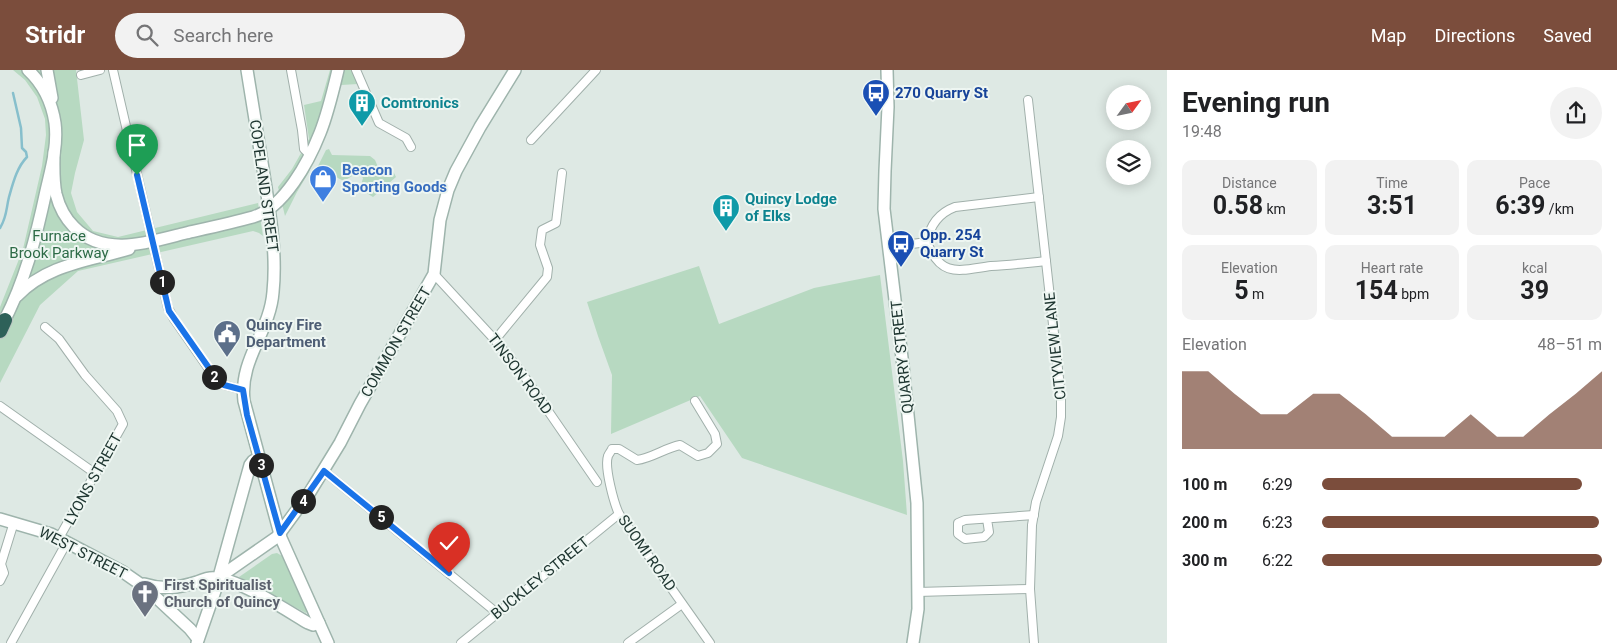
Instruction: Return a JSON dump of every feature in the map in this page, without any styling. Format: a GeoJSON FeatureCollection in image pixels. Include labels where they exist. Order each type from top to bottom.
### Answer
{"type":"FeatureCollection","features":[{"type":"Feature","properties":{"kind":"main road"},"geometry":{"type":"LineString","coordinates":[[28,70],[43,88],[51,104],[55,122]]}},
{"type":"Feature","properties":{"kind":"main road"},"geometry":{"type":"LineString","coordinates":[[47,70],[55,122],[56,194],[65,216],[76,229],[91,239],[114,245],[152,241]]}},
{"type":"Feature","properties":{"kind":"main road","name":"COPELAND STREET"},"geometry":{"type":"LineString","coordinates":[[247,70],[273,239],[273,298],[267,319],[248,361],[243,390],[245,407],[280,533],[328,643]]}},
{"type":"Feature","properties":{"kind":"main road"},"geometry":{"type":"LineString","coordinates":[[12,303],[26,288],[53,270],[152,241],[253,217],[269,210],[291,185],[310,155],[322,127],[338,70]]}},
{"type":"Feature","properties":{"kind":"main road","name":"COMMON STREET"},"geometry":{"type":"LineString","coordinates":[[218,578],[271,542],[280,533],[324,471],[434,274],[440,220],[448,190],[456,170],[514,70]]}},
{"type":"Feature","properties":{"kind":"main road","name":"QUARRY STREET"},"geometry":{"type":"LineString","coordinates":[[886,70],[888,106],[884,208],[917,503],[918,609],[913,643]]}},
{"type":"Feature","properties":{"kind":"main road"},"geometry":{"type":"LineString","coordinates":[[2,327],[32,252],[54,152]]}},
{"type":"Feature","properties":{"kind":"main road"},"geometry":{"type":"LineString","coordinates":[[199,642],[250,465],[259,457]]}},
{"type":"Feature","properties":{"kind":"main road","name":"WEST STREET"},"geometry":{"type":"LineString","coordinates":[[0,519],[14,522],[63,540],[136,580],[154,587],[168,589],[208,578],[218,578]]}},
{"type":"Feature","properties":{"kind":"main road"},"geometry":{"type":"LineString","coordinates":[[218,578],[249,590],[308,623],[313,625],[319,623]]}},
{"type":"Feature","properties":{"kind":"main road","name":"WEST STREET"},"geometry":{"type":"LineString","coordinates":[[136,580],[190,628],[199,642]]}},
{"type":"Feature","properties":{"kind":"street"},"geometry":{"type":"LineString","coordinates":[[81,75],[100,70]]}},
{"type":"Feature","properties":{"kind":"street"},"geometry":{"type":"LineString","coordinates":[[112,70],[168,308],[216,378],[224,385],[243,390]]}},
{"type":"Feature","properties":{"kind":"street"},"geometry":{"type":"LineString","coordinates":[[291,70],[302,130],[303,146],[310,155]]}},
{"type":"Feature","properties":{"kind":"street"},"geometry":{"type":"LineString","coordinates":[[356,70],[379,123],[406,138],[411,147]]}},
{"type":"Feature","properties":{"kind":"street"},"geometry":{"type":"LineString","coordinates":[[531,140],[596,70]]}},
{"type":"Feature","properties":{"kind":"street","name":"CITYVIEW LANE"},"geometry":{"type":"LineString","coordinates":[[1028,100],[1061,396],[1061,417],[1058,436],[1036,502],[1032,525],[1030,589],[1034,643]]}},
{"type":"Feature","properties":{"kind":"street"},"geometry":{"type":"LineString","coordinates":[[495,340],[547,277],[548,268],[540,245],[542,230],[556,223],[562,173]]}},
{"type":"Feature","properties":{"kind":"street"},"geometry":{"type":"LineString","coordinates":[[1039,197],[955,207],[946,211],[933,224],[927,242],[935,258],[942,265],[958,271],[1046,261]]}},
{"type":"Feature","properties":{"kind":"street"},"geometry":{"type":"LineString","coordinates":[[889,247],[927,242]]}},
{"type":"Feature","properties":{"kind":"street","name":"TINSON ROAD"},"geometry":{"type":"LineString","coordinates":[[434,274],[495,340],[522,373],[597,482]]}},
{"type":"Feature","properties":{"kind":"street","name":"LYONS STREET"},"geometry":{"type":"LineString","coordinates":[[11,643],[120,430],[122,420],[117,411],[80,369],[62,342],[45,327]]}},
{"type":"Feature","properties":{"kind":"street","name":"SUOMI ROAD"},"geometry":{"type":"LineString","coordinates":[[695,401],[715,434],[717,444],[708,453],[698,456],[680,446],[668,448],[646,459],[637,460],[619,449],[612,449],[608,455],[607,465],[613,502],[619,514],[710,643]]}},
{"type":"Feature","properties":{"kind":"street"},"geometry":{"type":"LineString","coordinates":[[0,406],[96,474]]}},
{"type":"Feature","properties":{"kind":"street"},"geometry":{"type":"LineString","coordinates":[[324,471],[497,613]]}},
{"type":"Feature","properties":{"kind":"street","name":"BUCKLEY STREET"},"geometry":{"type":"LineString","coordinates":[[461,643],[619,514]]}},
{"type":"Feature","properties":{"kind":"street"},"geometry":{"type":"LineString","coordinates":[[987,519],[1034,515]]}},
{"type":"Feature","properties":{"kind":"street"},"geometry":{"type":"LineString","coordinates":[[0,581],[4,573],[2,564],[14,522]]}},
{"type":"Feature","properties":{"kind":"street"},"geometry":{"type":"LineString","coordinates":[[917,592],[1030,589]]}},
{"type":"Feature","properties":{"kind":"street"},"geometry":{"type":"LineString","coordinates":[[628,643],[682,604]]}},
{"type":"Feature","properties":{"kind":"green space","name":"Furnace Brook Parkway"},"geometry":{"type":"Polygon","coordinates":[[[13,70],[76,70],[84,140],[71,193],[77,212],[93,231],[118,237],[258,203],[263,236],[253,231],[78,271],[40,305],[0,383],[0,307],[23,249],[42,166],[46,135],[45,119],[37,97],[25,80],[13,70]]]}},
{"type":"Feature","properties":{"kind":"green space"},"geometry":{"type":"Polygon","coordinates":[[[330,70],[352,70],[358,84],[341,85],[309,172],[285,216],[278,187],[292,169],[309,139],[304,105],[321,101],[330,70]]]}},
{"type":"Feature","properties":{"kind":"green space"},"geometry":{"type":"Polygon","coordinates":[[[329,149],[332,155],[370,156],[375,160],[381,174],[392,169],[396,177],[373,197],[360,189],[363,178],[361,176],[352,176],[344,181],[317,168],[326,150],[329,149]]]}},
{"type":"Feature","properties":{"kind":"green space"},"geometry":{"type":"Polygon","coordinates":[[[699,266],[719,324],[814,288],[880,275],[903,461],[907,515],[742,458],[700,396],[611,434],[612,375],[587,302],[699,266]]]}},
{"type":"Feature","properties":{"kind":"green space"},"geometry":{"type":"Polygon","coordinates":[[[277,553],[282,556],[306,613],[239,577],[272,554],[277,553]]]}},
{"type":"Feature","properties":{"kind":"waterway"},"geometry":{"type":"LineString","coordinates":[[0,228],[5,217],[16,176],[27,157],[26,152],[22,148],[21,128],[13,93]]}},
{"type":"Feature","properties":{"kind":"place","name":"270 Quarry St"},"geometry":{"type":"Point","coordinates":[876,117]}},
{"type":"Feature","properties":{"kind":"place","name":"Comtronics"},"geometry":{"type":"Point","coordinates":[362,127]}},
{"type":"Feature","properties":{"kind":"place","name":"Beacon Sporting Goods"},"geometry":{"type":"Point","coordinates":[323,203]}},
{"type":"Feature","properties":{"kind":"place","name":"Quincy Lodge of Elks"},"geometry":{"type":"Point","coordinates":[726,232]}},
{"type":"Feature","properties":{"kind":"place","name":"Opp. 254 Quarry St"},"geometry":{"type":"Point","coordinates":[901,268]}},
{"type":"Feature","properties":{"kind":"place","name":"Quincy Fire Department"},"geometry":{"type":"Point","coordinates":[227,358]}},
{"type":"Feature","properties":{"kind":"place","name":"First Spiritualist Church of Quincy"},"geometry":{"type":"Point","coordinates":[145,618]}},
{"type":"Feature","properties":{"kind":"route"},"geometry":{"type":"LineString","coordinates":[[137,175],[169,311],[216,378],[224,385],[243,390],[247,415],[280,533],[324,471],[449,573]]}}]}
